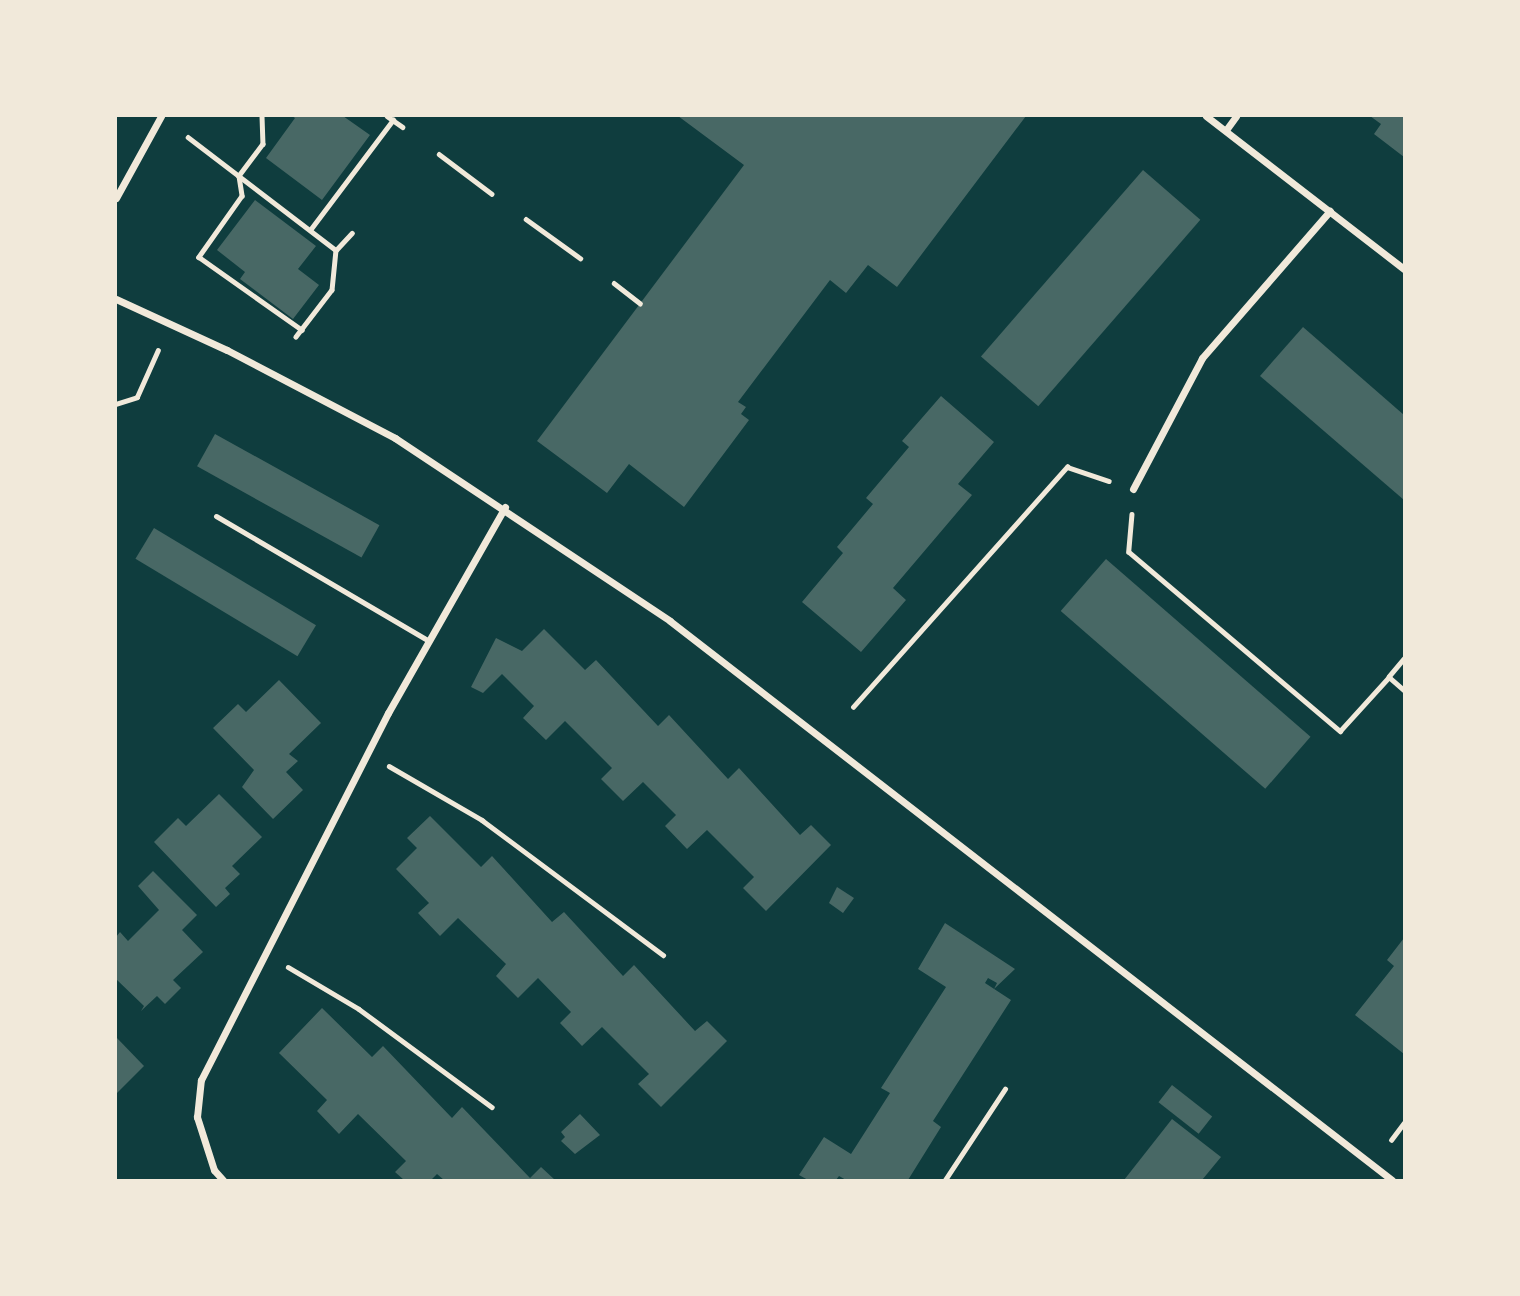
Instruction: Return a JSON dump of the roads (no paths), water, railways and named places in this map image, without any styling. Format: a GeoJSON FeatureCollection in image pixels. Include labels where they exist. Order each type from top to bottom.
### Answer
{"type":"FeatureCollection","features":[{"type":"Feature","properties":{"kind":"street"},"geometry":{"type":"LineString","coordinates":[[116,198],[161,116]]}},
{"type":"Feature","properties":{"kind":"street"},"geometry":{"type":"LineString","coordinates":[[1206,116],[1405,269]]}},
{"type":"Feature","properties":{"kind":"street"},"geometry":{"type":"LineString","coordinates":[[1226,130],[1236,116]]}},
{"type":"Feature","properties":{"kind":"street"},"geometry":{"type":"LineString","coordinates":[[1133,489],[1202,358],[1330,211]]}},
{"type":"Feature","properties":{"kind":"street"},"geometry":{"type":"LineString","coordinates":[[116,299],[327,401],[505,507],[670,621],[1392,1181]]}},
{"type":"Feature","properties":{"kind":"street"},"geometry":{"type":"LineString","coordinates":[[223,1181],[214,1170],[197,1117],[201,1080],[368,753],[505,507]]}},
{"type":"Feature","properties":{"kind":"lane"},"geometry":{"type":"LineString","coordinates":[[216,516],[429,641]]}}]}
